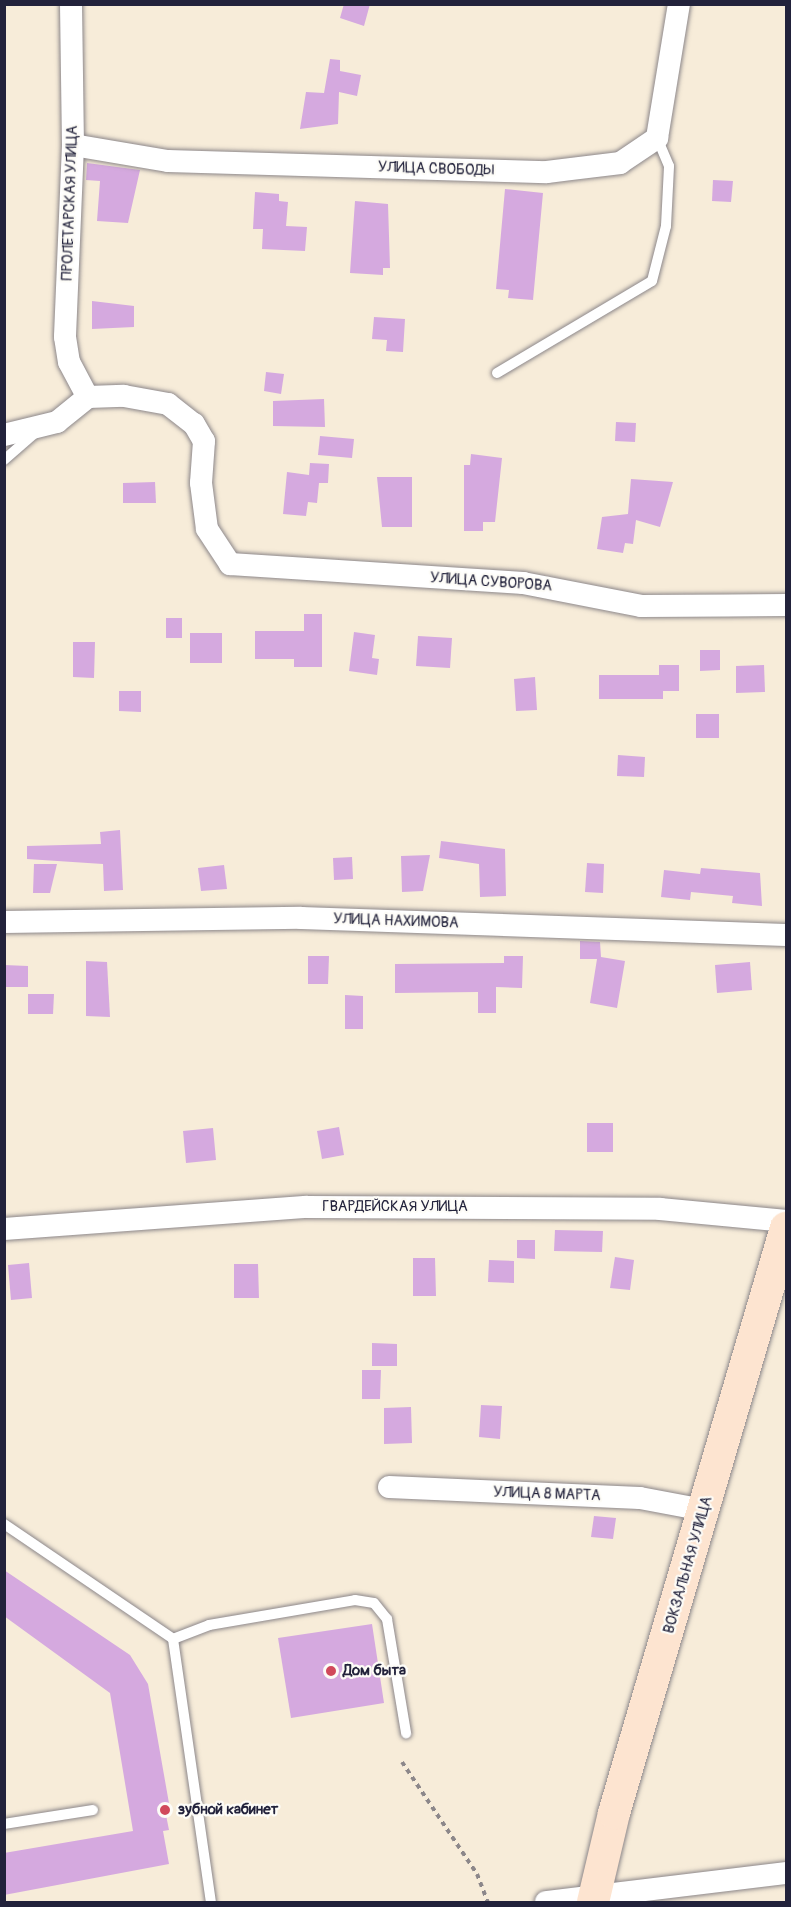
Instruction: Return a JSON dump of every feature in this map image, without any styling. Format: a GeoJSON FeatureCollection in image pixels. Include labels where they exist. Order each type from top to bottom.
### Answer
{"type":"FeatureCollection","features":[{"type":"Feature","properties":{"kind":"main road","name":"ВОКЗАЛЬНАЯ УЛИЦА"},"geometry":{"type":"LineString","coordinates":[[594,1900],[786,1228]]}},
{"type":"Feature","properties":{"kind":"street","name":"ПРОЛЕТАРСКАЯ УЛИЦА"},"geometry":{"type":"LineString","coordinates":[[71,4],[73,145],[65,337],[69,362],[88,397]]}},
{"type":"Feature","properties":{"kind":"street"},"geometry":{"type":"LineString","coordinates":[[657,138],[680,4]]}},
{"type":"Feature","properties":{"kind":"street","name":"УЛИЦА СВОБОДЫ"},"geometry":{"type":"LineString","coordinates":[[73,145],[168,161],[547,172],[620,163],[657,138]]}},
{"type":"Feature","properties":{"kind":"street","name":"УЛИЦА СУВОРОВА"},"geometry":{"type":"LineString","coordinates":[[88,397],[124,396],[168,404],[194,424],[204,441],[201,483],[207,529],[230,564],[523,583],[641,606],[786,605]]}},
{"type":"Feature","properties":{"kind":"street"},"geometry":{"type":"LineString","coordinates":[[4,435],[42,427],[88,397]]}},
{"type":"Feature","properties":{"kind":"street","name":"УЛИЦА НАХИМОВА"},"geometry":{"type":"LineString","coordinates":[[4,922],[301,918],[786,935]]}},
{"type":"Feature","properties":{"kind":"street","name":"ГВАРДЕЙСКАЯ УЛИЦА"},"geometry":{"type":"LineString","coordinates":[[4,1229],[307,1208],[660,1209],[786,1221]]}},
{"type":"Feature","properties":{"kind":"street","name":"УЛИЦА 8 МАРТА"},"geometry":{"type":"LineString","coordinates":[[389,1487],[640,1498],[704,1510]]}},
{"type":"Feature","properties":{"kind":"street"},"geometry":{"type":"LineString","coordinates":[[546,1902],[594,1900],[786,1873]]}},
{"type":"Feature","properties":{"kind":"lane"},"geometry":{"type":"LineString","coordinates":[[497,373],[652,281],[666,226],[669,166],[657,138]]}},
{"type":"Feature","properties":{"kind":"lane"},"geometry":{"type":"LineString","coordinates":[[4,460],[42,427]]}},
{"type":"Feature","properties":{"kind":"lane"},"geometry":{"type":"LineString","coordinates":[[4,1524],[173,1639],[211,1902]]}},
{"type":"Feature","properties":{"kind":"lane"},"geometry":{"type":"LineString","coordinates":[[173,1639],[209,1625],[355,1600],[374,1603],[387,1619],[406,1733]]}},
{"type":"Feature","properties":{"kind":"lane"},"geometry":{"type":"LineString","coordinates":[[4,1824],[93,1810]]}},
{"type":"Feature","properties":{"kind":"path"},"geometry":{"type":"LineString","coordinates":[[402,1762],[477,1874],[488,1902]]}},
{"type":"Feature","properties":{"kind":"building"},"geometry":{"type":"Polygon","coordinates":[[[344,4],[370,4],[364,26],[340,18],[344,4]]]}},
{"type":"Feature","properties":{"kind":"building"},"geometry":{"type":"Polygon","coordinates":[[[330,59],[340,60],[340,71],[361,75],[357,96],[339,92],[338,124],[300,129],[306,92],[324,93],[330,59]]]}},
{"type":"Feature","properties":{"kind":"building"},"geometry":{"type":"Polygon","coordinates":[[[87,163],[140,170],[128,223],[97,221],[100,181],[86,180],[87,163]]]}},
{"type":"Feature","properties":{"kind":"building"},"geometry":{"type":"Polygon","coordinates":[[[713,180],[733,181],[731,202],[712,201],[713,180]]]}},
{"type":"Feature","properties":{"kind":"building"},"geometry":{"type":"Polygon","coordinates":[[[505,189],[543,193],[533,300],[508,298],[509,290],[496,289],[505,189]]]}},
{"type":"Feature","properties":{"kind":"building"},"geometry":{"type":"Polygon","coordinates":[[[255,192],[279,194],[279,201],[288,202],[286,226],[307,227],[305,251],[262,249],[263,229],[253,229],[255,192]]]}},
{"type":"Feature","properties":{"kind":"building"},"geometry":{"type":"Polygon","coordinates":[[[355,201],[388,204],[390,268],[383,268],[383,275],[350,273],[355,201]]]}},
{"type":"Feature","properties":{"kind":"building"},"geometry":{"type":"Polygon","coordinates":[[[92,301],[134,306],[134,327],[92,329],[92,301]]]}},
{"type":"Feature","properties":{"kind":"building"},"geometry":{"type":"Polygon","coordinates":[[[374,317],[405,319],[403,352],[386,351],[387,340],[372,339],[374,317]]]}},
{"type":"Feature","properties":{"kind":"building"},"geometry":{"type":"Polygon","coordinates":[[[266,372],[284,374],[281,394],[264,391],[266,372]]]}},
{"type":"Feature","properties":{"kind":"building"},"geometry":{"type":"Polygon","coordinates":[[[324,399],[325,427],[273,426],[273,401],[324,399]]]}},
{"type":"Feature","properties":{"kind":"building"},"geometry":{"type":"Polygon","coordinates":[[[616,422],[636,423],[635,442],[615,441],[616,422]]]}},
{"type":"Feature","properties":{"kind":"building"},"geometry":{"type":"Polygon","coordinates":[[[320,436],[354,439],[352,458],[318,455],[320,436]]]}},
{"type":"Feature","properties":{"kind":"building"},"geometry":{"type":"Polygon","coordinates":[[[471,454],[502,458],[495,522],[483,522],[483,531],[464,531],[464,465],[470,465],[471,454]]]}},
{"type":"Feature","properties":{"kind":"building"},"geometry":{"type":"Polygon","coordinates":[[[310,463],[329,464],[328,483],[319,483],[317,503],[308,502],[306,516],[283,514],[287,472],[309,475],[310,463]]]}},
{"type":"Feature","properties":{"kind":"building"},"geometry":{"type":"Polygon","coordinates":[[[377,477],[412,477],[412,527],[382,527],[377,477]]]}},
{"type":"Feature","properties":{"kind":"building"},"geometry":{"type":"Polygon","coordinates":[[[631,479],[673,482],[660,527],[636,520],[633,544],[625,543],[623,553],[597,549],[602,517],[628,514],[631,479]]]}},
{"type":"Feature","properties":{"kind":"building"},"geometry":{"type":"Polygon","coordinates":[[[155,482],[156,503],[123,503],[123,483],[155,482]]]}},
{"type":"Feature","properties":{"kind":"building"},"geometry":{"type":"Polygon","coordinates":[[[304,614],[322,614],[322,667],[294,667],[294,659],[255,659],[255,631],[304,631],[304,614]]]}},
{"type":"Feature","properties":{"kind":"building"},"geometry":{"type":"Polygon","coordinates":[[[166,618],[182,618],[182,638],[166,638],[166,618]]]}},
{"type":"Feature","properties":{"kind":"building"},"geometry":{"type":"Polygon","coordinates":[[[354,632],[375,635],[372,658],[379,659],[377,675],[349,671],[354,632]]]}},
{"type":"Feature","properties":{"kind":"building"},"geometry":{"type":"Polygon","coordinates":[[[190,633],[222,633],[222,663],[190,663],[190,633]]]}},
{"type":"Feature","properties":{"kind":"building"},"geometry":{"type":"Polygon","coordinates":[[[418,636],[452,638],[450,668],[416,666],[418,636]]]}},
{"type":"Feature","properties":{"kind":"building"},"geometry":{"type":"Polygon","coordinates":[[[73,642],[95,642],[94,678],[73,677],[73,642]]]}},
{"type":"Feature","properties":{"kind":"building"},"geometry":{"type":"Polygon","coordinates":[[[700,650],[720,650],[720,670],[700,671],[700,650]]]}},
{"type":"Feature","properties":{"kind":"building"},"geometry":{"type":"Polygon","coordinates":[[[659,665],[679,665],[679,691],[663,691],[663,699],[599,699],[599,675],[659,675],[659,665]]]}},
{"type":"Feature","properties":{"kind":"building"},"geometry":{"type":"Polygon","coordinates":[[[764,665],[765,692],[736,693],[736,666],[764,665]]]}},
{"type":"Feature","properties":{"kind":"building"},"geometry":{"type":"Polygon","coordinates":[[[535,677],[537,710],[516,711],[514,679],[535,677]]]}},
{"type":"Feature","properties":{"kind":"building"},"geometry":{"type":"Polygon","coordinates":[[[119,691],[141,691],[141,712],[119,711],[119,691]]]}},
{"type":"Feature","properties":{"kind":"building"},"geometry":{"type":"Polygon","coordinates":[[[696,714],[719,714],[719,738],[696,738],[696,714]]]}},
{"type":"Feature","properties":{"kind":"building"},"geometry":{"type":"Polygon","coordinates":[[[618,755],[645,757],[644,777],[617,776],[618,755]]]}},
{"type":"Feature","properties":{"kind":"building"},"geometry":{"type":"Polygon","coordinates":[[[120,830],[123,890],[104,891],[103,864],[27,859],[27,846],[101,844],[100,832],[120,830]]]}},
{"type":"Feature","properties":{"kind":"building"},"geometry":{"type":"Polygon","coordinates":[[[441,841],[505,849],[506,896],[480,897],[479,864],[439,858],[441,841]]]}},
{"type":"Feature","properties":{"kind":"building"},"geometry":{"type":"Polygon","coordinates":[[[430,855],[423,891],[402,892],[401,856],[430,855]]]}},
{"type":"Feature","properties":{"kind":"building"},"geometry":{"type":"Polygon","coordinates":[[[352,857],[353,879],[334,880],[333,858],[352,857]]]}},
{"type":"Feature","properties":{"kind":"building"},"geometry":{"type":"Polygon","coordinates":[[[587,863],[604,864],[603,893],[585,892],[587,863]]]}},
{"type":"Feature","properties":{"kind":"building"},"geometry":{"type":"Polygon","coordinates":[[[34,864],[57,864],[50,893],[33,893],[34,864]]]}},
{"type":"Feature","properties":{"kind":"building"},"geometry":{"type":"Polygon","coordinates":[[[224,865],[227,889],[201,891],[198,868],[224,865]]]}},
{"type":"Feature","properties":{"kind":"building"},"geometry":{"type":"Polygon","coordinates":[[[701,868],[760,873],[762,906],[732,903],[733,896],[691,892],[690,900],[661,897],[664,870],[700,874],[701,868]]]}},
{"type":"Feature","properties":{"kind":"building"},"geometry":{"type":"Polygon","coordinates":[[[580,941],[600,942],[601,957],[625,961],[617,1008],[590,1003],[597,959],[580,959],[580,941]]]}},
{"type":"Feature","properties":{"kind":"building"},"geometry":{"type":"Polygon","coordinates":[[[308,956],[329,956],[328,984],[308,984],[308,956]]]}},
{"type":"Feature","properties":{"kind":"building"},"geometry":{"type":"Polygon","coordinates":[[[504,956],[523,956],[522,988],[496,987],[496,1013],[478,1013],[478,992],[395,993],[395,964],[504,963],[504,956]]]}},
{"type":"Feature","properties":{"kind":"building"},"geometry":{"type":"Polygon","coordinates":[[[86,961],[107,962],[110,1017],[86,1016],[86,961]]]}},
{"type":"Feature","properties":{"kind":"building"},"geometry":{"type":"Polygon","coordinates":[[[750,962],[752,990],[717,993],[715,965],[750,962]]]}},
{"type":"Feature","properties":{"kind":"building"},"geometry":{"type":"Polygon","coordinates":[[[4,965],[28,966],[28,987],[4,987],[4,965]]]}},
{"type":"Feature","properties":{"kind":"building"},"geometry":{"type":"Polygon","coordinates":[[[28,994],[54,994],[53,1014],[28,1014],[28,994]]]}},
{"type":"Feature","properties":{"kind":"building"},"geometry":{"type":"Polygon","coordinates":[[[345,995],[363,996],[363,1029],[345,1029],[345,995]]]}},
{"type":"Feature","properties":{"kind":"building"},"geometry":{"type":"Polygon","coordinates":[[[587,1123],[613,1123],[613,1152],[587,1152],[587,1123]]]}},
{"type":"Feature","properties":{"kind":"building"},"geometry":{"type":"Polygon","coordinates":[[[339,1127],[344,1155],[322,1159],[317,1131],[339,1127]]]}},
{"type":"Feature","properties":{"kind":"building"},"geometry":{"type":"Polygon","coordinates":[[[213,1128],[216,1160],[186,1163],[183,1131],[213,1128]]]}},
{"type":"Feature","properties":{"kind":"building"},"geometry":{"type":"Polygon","coordinates":[[[555,1230],[603,1231],[602,1252],[554,1251],[555,1230]]]}},
{"type":"Feature","properties":{"kind":"building"},"geometry":{"type":"Polygon","coordinates":[[[517,1240],[535,1240],[535,1259],[517,1258],[517,1240]]]}},
{"type":"Feature","properties":{"kind":"building"},"geometry":{"type":"Polygon","coordinates":[[[615,1257],[634,1260],[630,1290],[610,1288],[615,1257]]]}},
{"type":"Feature","properties":{"kind":"building"},"geometry":{"type":"Polygon","coordinates":[[[413,1258],[435,1258],[436,1296],[413,1296],[413,1258]]]}},
{"type":"Feature","properties":{"kind":"building"},"geometry":{"type":"Polygon","coordinates":[[[489,1260],[514,1261],[514,1283],[488,1282],[489,1260]]]}},
{"type":"Feature","properties":{"kind":"building"},"geometry":{"type":"Polygon","coordinates":[[[29,1263],[32,1298],[11,1300],[8,1265],[29,1263]]]}},
{"type":"Feature","properties":{"kind":"building"},"geometry":{"type":"Polygon","coordinates":[[[234,1264],[258,1264],[259,1298],[234,1298],[234,1264]]]}},
{"type":"Feature","properties":{"kind":"building"},"geometry":{"type":"Polygon","coordinates":[[[372,1343],[397,1344],[397,1366],[372,1366],[372,1343]]]}},
{"type":"Feature","properties":{"kind":"building"},"geometry":{"type":"Polygon","coordinates":[[[362,1370],[381,1370],[380,1399],[362,1399],[362,1370]]]}},
{"type":"Feature","properties":{"kind":"building"},"geometry":{"type":"Polygon","coordinates":[[[481,1405],[502,1406],[500,1439],[479,1437],[481,1405]]]}},
{"type":"Feature","properties":{"kind":"building"},"geometry":{"type":"Polygon","coordinates":[[[411,1407],[412,1443],[384,1444],[384,1408],[411,1407]]]}},
{"type":"Feature","properties":{"kind":"building"},"geometry":{"type":"Polygon","coordinates":[[[594,1516],[616,1518],[613,1539],[591,1537],[594,1516]]]}},
{"type":"Feature","properties":{"kind":"building"},"geometry":{"type":"Polygon","coordinates":[[[4,1570],[130,1655],[148,1684],[170,1809],[165,1810],[169,1830],[163,1831],[169,1864],[4,1895],[4,1853],[133,1831],[110,1693],[4,1616],[4,1570]]]}},
{"type":"Feature","properties":{"kind":"building","name":"Дом быта"},"geometry":{"type":"Polygon","coordinates":[[[372,1624],[384,1703],[291,1718],[278,1638],[372,1624]]]}},
{"type":"Feature","properties":{"kind":"place","name":"Дом быта"},"geometry":{"type":"Point","coordinates":[331,1671]}},
{"type":"Feature","properties":{"kind":"place","name":"зубной кабинет"},"geometry":{"type":"Point","coordinates":[165,1810]}}]}
